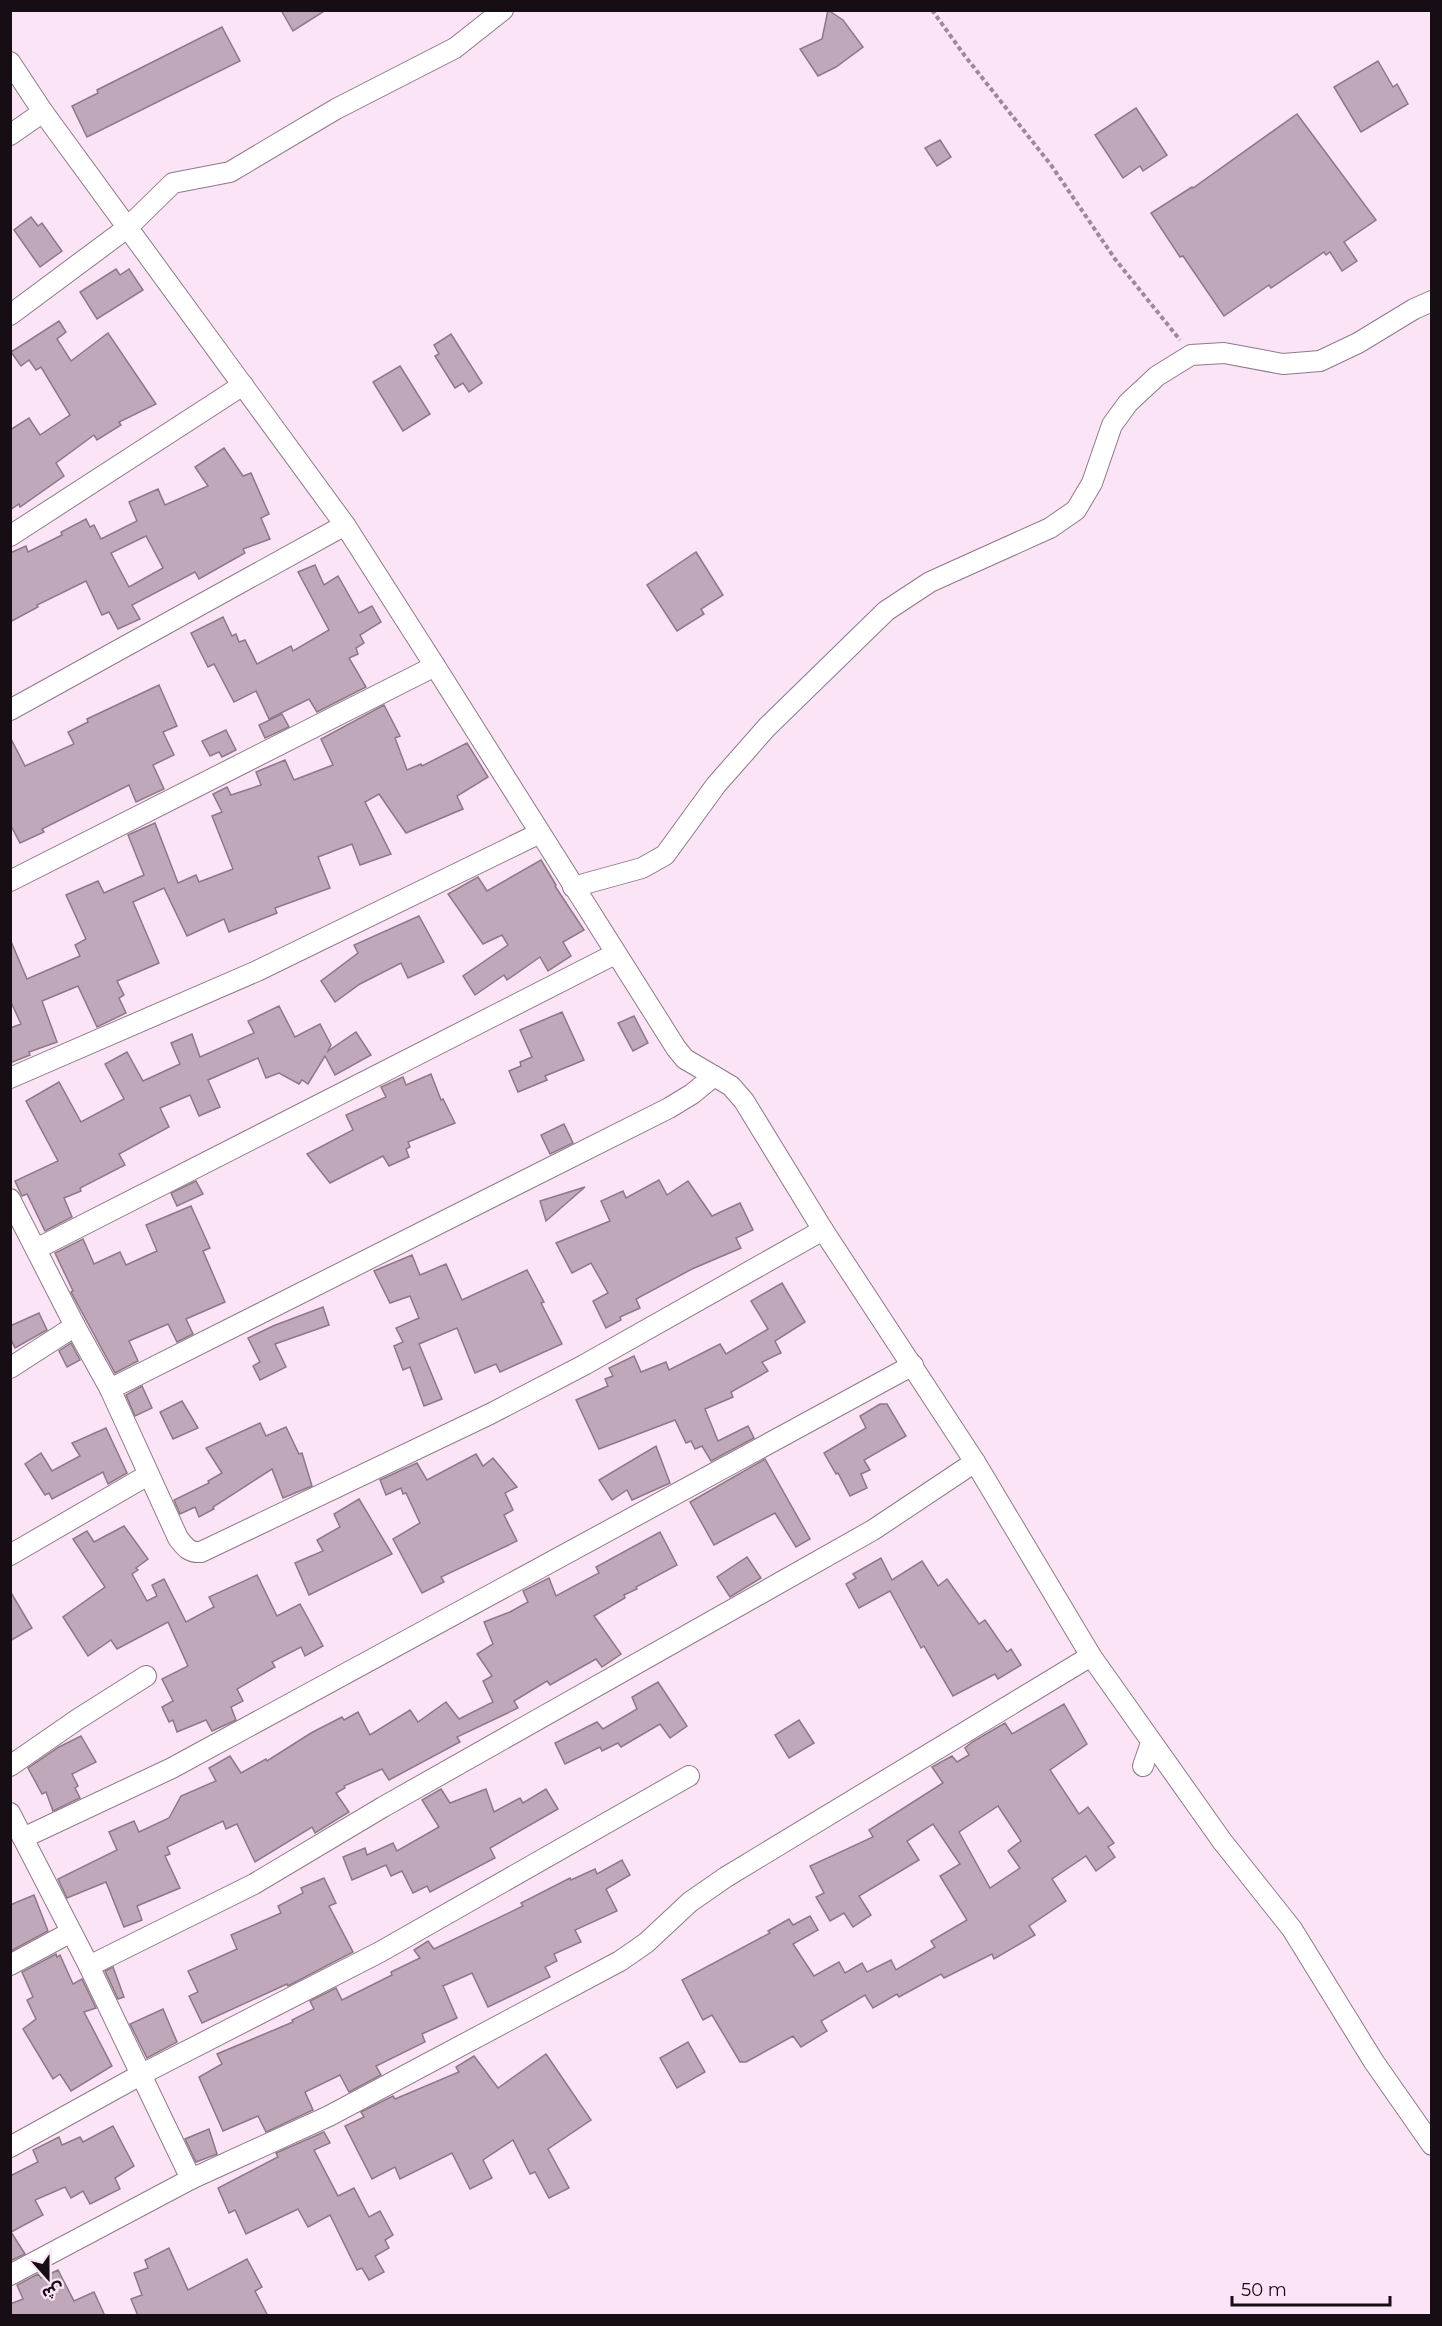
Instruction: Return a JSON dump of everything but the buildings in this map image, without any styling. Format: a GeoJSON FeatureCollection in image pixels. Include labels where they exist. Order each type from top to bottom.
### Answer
{"type":"FeatureCollection","features":[{"type":"Feature","properties":{"kind":"street"},"geometry":{"type":"LineString","coordinates":[[10,315],[127,228],[173,183],[230,172],[336,109],[455,48],[503,10]]}},
{"type":"Feature","properties":{"kind":"street"},"geometry":{"type":"LineString","coordinates":[[10,62],[43,112],[345,525],[676,1048],[685,1059],[731,1086],[744,1101],[823,1230],[975,1462],[1091,1656],[1222,1841],[1292,1929],[1374,2062],[1431,2145]]}},
{"type":"Feature","properties":{"kind":"street"},"geometry":{"type":"LineString","coordinates":[[10,135],[43,112]]}},
{"type":"Feature","properties":{"kind":"street"},"geometry":{"type":"LineString","coordinates":[[573,887],[642,868],[665,855],[716,785],[767,727],[886,611],[930,582],[1050,528],[1076,510],[1092,483],[1112,425],[1128,403],[1157,376],[1191,355],[1224,353],[1283,364],[1320,361],[1358,343],[1431,301]]}},
{"type":"Feature","properties":{"kind":"street"},"geometry":{"type":"LineString","coordinates":[[10,536],[243,385]]}},
{"type":"Feature","properties":{"kind":"street"},"geometry":{"type":"LineString","coordinates":[[10,710],[345,525]]}},
{"type":"Feature","properties":{"kind":"street"},"geometry":{"type":"LineString","coordinates":[[10,881],[435,666]]}},
{"type":"Feature","properties":{"kind":"street"},"geometry":{"type":"LineString","coordinates":[[10,1078],[257,971],[540,832]]}},
{"type":"Feature","properties":{"kind":"street"},"geometry":{"type":"LineString","coordinates":[[36,1249],[615,954]]}},
{"type":"Feature","properties":{"kind":"street"},"geometry":{"type":"LineString","coordinates":[[110,1389],[669,1108],[692,1094],[714,1076]]}},
{"type":"Feature","properties":{"kind":"street"},"geometry":{"type":"LineString","coordinates":[[13,1213],[36,1249],[110,1389],[178,1538],[187,1550],[193,1552],[201,1552],[521,1398],[823,1230]]}},
{"type":"Feature","properties":{"kind":"street"},"geometry":{"type":"LineString","coordinates":[[10,1368],[75,1326]]}},
{"type":"Feature","properties":{"kind":"street"},"geometry":{"type":"LineString","coordinates":[[23,1838],[172,1768],[913,1365]]}},
{"type":"Feature","properties":{"kind":"street"},"geometry":{"type":"LineString","coordinates":[[89,1966],[254,1884],[383,1807],[873,1530],[975,1462]]}},
{"type":"Feature","properties":{"kind":"street"},"geometry":{"type":"LineString","coordinates":[[10,1555],[148,1475]]}},
{"type":"Feature","properties":{"kind":"street"},"geometry":{"type":"LineString","coordinates":[[10,2275],[191,2179],[329,2116],[620,1961],[646,1943],[690,1902],[726,1877],[1091,1656]]}},
{"type":"Feature","properties":{"kind":"street"},"geometry":{"type":"LineString","coordinates":[[10,1766],[146,1676]]}},
{"type":"Feature","properties":{"kind":"street"},"geometry":{"type":"LineString","coordinates":[[1143,1766],[1151,1743]]}},
{"type":"Feature","properties":{"kind":"street"},"geometry":{"type":"LineString","coordinates":[[10,2147],[142,2074],[381,1952],[689,1776]]}},
{"type":"Feature","properties":{"kind":"street"},"geometry":{"type":"LineString","coordinates":[[10,1813],[89,1966],[191,2179]]}},
{"type":"Feature","properties":{"kind":"street"},"geometry":{"type":"LineString","coordinates":[[10,1965],[71,1932]]}},
{"type":"Feature","properties":{"kind":"path"},"geometry":{"type":"LineString","coordinates":[[933,10],[964,56],[1051,165],[1116,259],[1191,355]]}}]}
